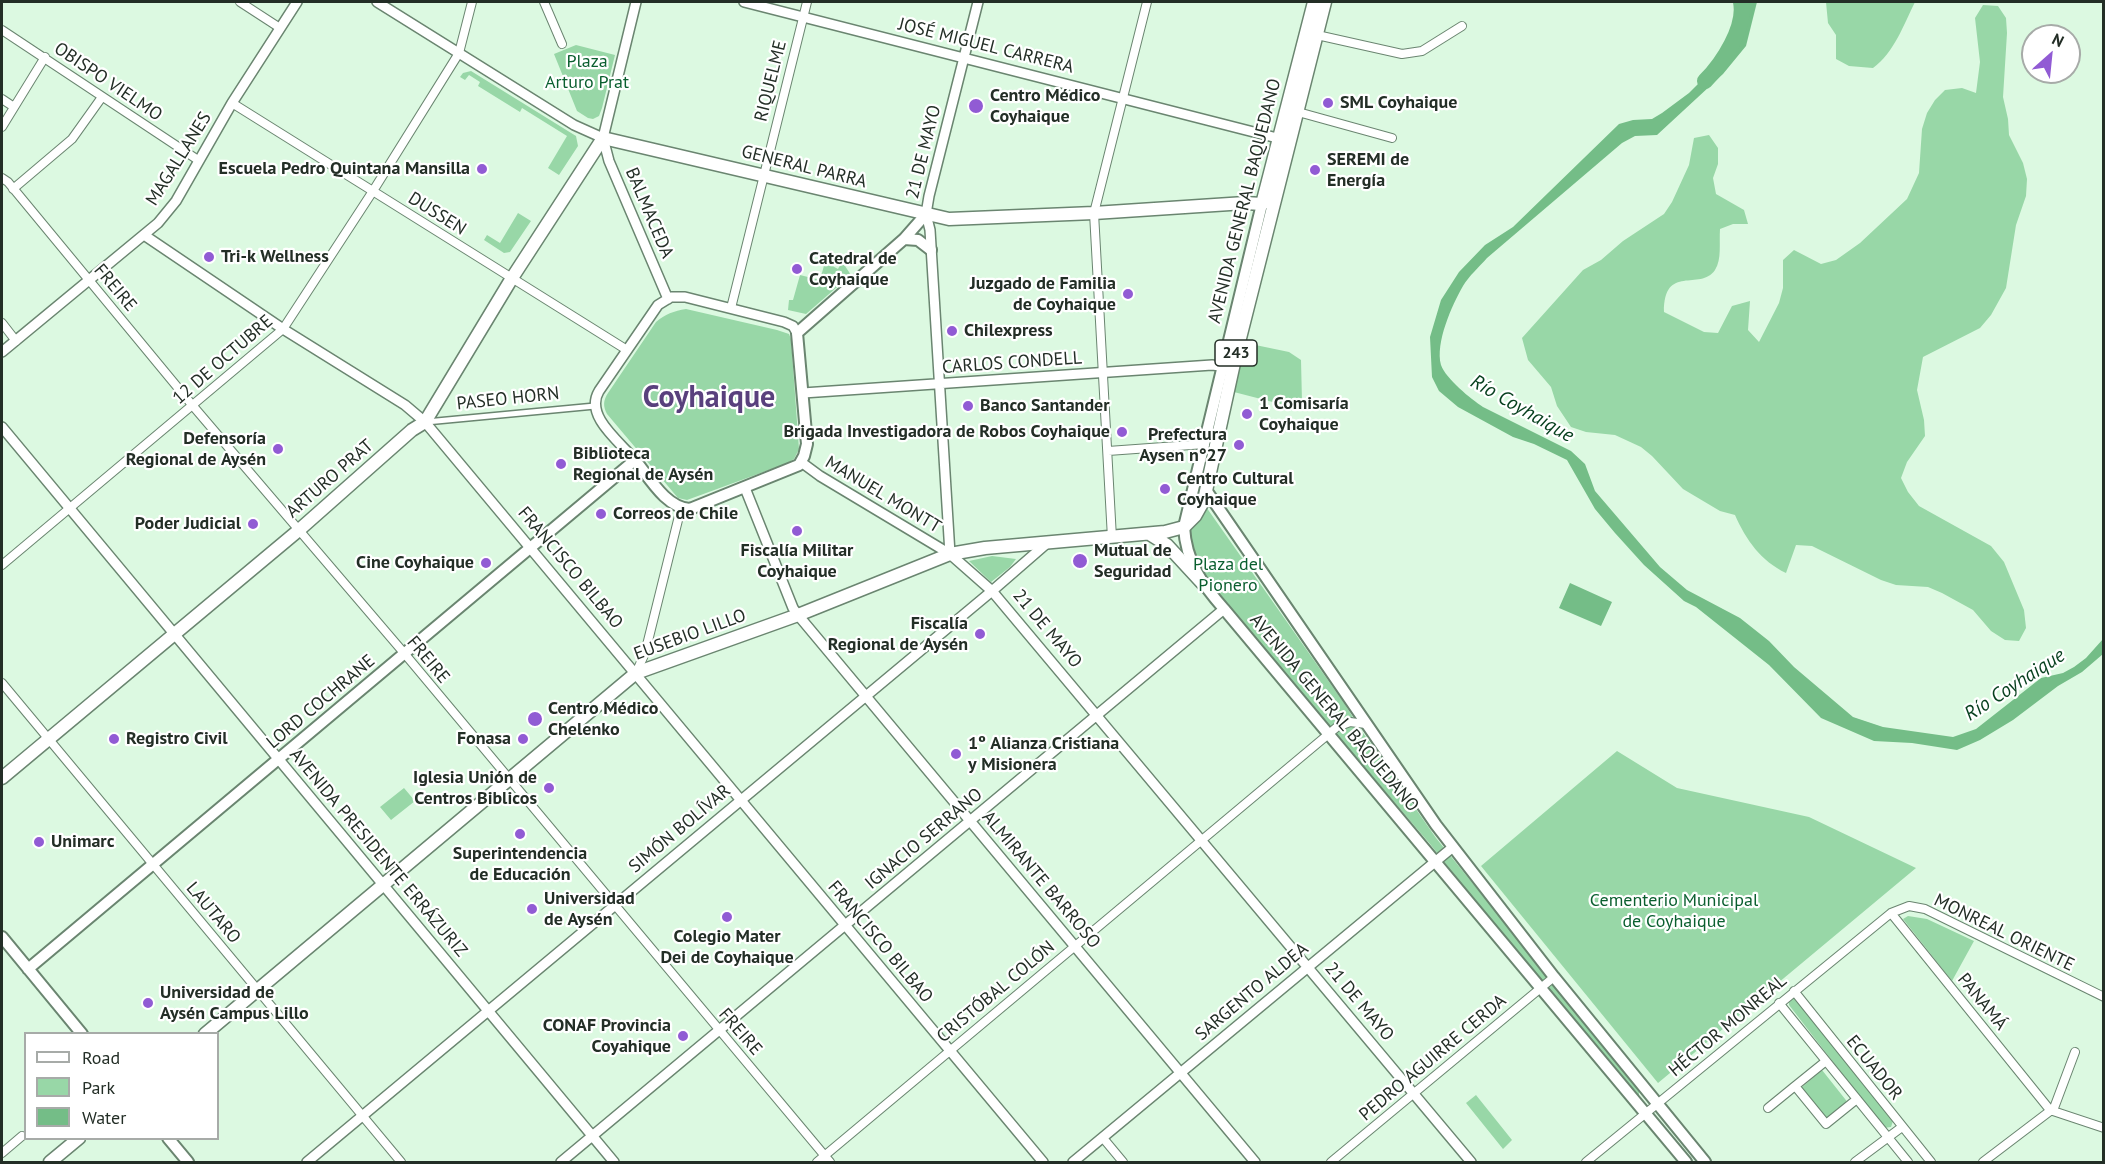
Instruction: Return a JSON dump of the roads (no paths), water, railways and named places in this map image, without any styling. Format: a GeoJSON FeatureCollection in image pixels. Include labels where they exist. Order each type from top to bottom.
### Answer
{"type":"FeatureCollection","features":[{"type":"Feature","properties":{"kind":"main road","name":"AVENIDA GENERAL BAQUEDANO"},"geometry":{"type":"LineString","coordinates":[[1314,2],[1284,140],[1272,218],[1205,444],[1184,527],[1189,558],[1203,584],[1686,1162]]}},
{"type":"Feature","properties":{"kind":"main road","name":"AVENIDA GENERAL BAQUEDANO"},"geometry":{"type":"LineString","coordinates":[[1325,2],[1298,112],[1284,140],[1262,204],[1228,367],[1206,489],[1453,847],[1554,977],[1705,1162]]}},
{"type":"Feature","properties":{"kind":"main road","name":"GENERAL PARRA"},"geometry":{"type":"LineString","coordinates":[[603,138],[926,214],[958,219],[1245,203],[1262,204]]}},
{"type":"Feature","properties":{"kind":"main road","name":"ARTURO PRAT"},"geometry":{"type":"LineString","coordinates":[[2,778],[299,530],[412,430],[425,422],[512,278],[603,138]]}},
{"type":"Feature","properties":{"kind":"main road"},"geometry":{"type":"LineString","coordinates":[[1262,204],[1268,209],[1272,218]]}},
{"type":"Feature","properties":{"kind":"main road"},"geometry":{"type":"LineString","coordinates":[[635,460],[672,502],[681,508],[695,507],[745,488],[792,469],[801,462],[807,444],[797,333],[904,239],[926,214]]}},
{"type":"Feature","properties":{"kind":"main road"},"geometry":{"type":"LineString","coordinates":[[904,239],[918,240],[931,250]]}},
{"type":"Feature","properties":{"kind":"main road","name":"LORD COCHRANE"},"geometry":{"type":"LineString","coordinates":[[28,969],[635,460]]}},
{"type":"Feature","properties":{"kind":"main road"},"geometry":{"type":"LineString","coordinates":[[1184,527],[1198,510],[1206,489]]}},
{"type":"Feature","properties":{"kind":"main road","name":"EUSEBIO LILLO"},"geometry":{"type":"LineString","coordinates":[[207,1032],[636,673],[798,615],[950,554],[985,548],[1151,535],[1184,527]]}},
{"type":"Feature","properties":{"kind":"main road"},"geometry":{"type":"LineString","coordinates":[[1151,535],[1167,545],[1203,584]]}},
{"type":"Feature","properties":{"kind":"main road"},"geometry":{"type":"LineString","coordinates":[[2,937],[80,1032]]}},
{"type":"Feature","properties":{"kind":"main road"},"geometry":{"type":"LineString","coordinates":[[50,1162],[77,1140]]}},
{"type":"Feature","properties":{"kind":"main road"},"geometry":{"type":"LineString","coordinates":[[170,1140],[188,1162]]}},
{"type":"Feature","properties":{"kind":"street"},"geometry":{"type":"LineString","coordinates":[[240,2],[280,28]]}},
{"type":"Feature","properties":{"kind":"street","name":"MAGALLANES"},"geometry":{"type":"LineString","coordinates":[[2,352],[158,223],[176,201],[232,103],[297,2]]}},
{"type":"Feature","properties":{"kind":"street","name":"GENERAL PARRA"},"geometry":{"type":"LineString","coordinates":[[377,2],[574,125],[603,138]]}},
{"type":"Feature","properties":{"kind":"street","name":"12 DE OCTUBRE"},"geometry":{"type":"LineString","coordinates":[[2,565],[284,329],[459,53],[472,2]]}},
{"type":"Feature","properties":{"kind":"street"},"geometry":{"type":"LineString","coordinates":[[544,2],[562,44]]}},
{"type":"Feature","properties":{"kind":"street"},"geometry":{"type":"LineString","coordinates":[[603,138],[636,2]]}},
{"type":"Feature","properties":{"kind":"street","name":"JOSÉ MIGUEL CARRERA"},"geometry":{"type":"LineString","coordinates":[[744,2],[1284,140]]}},
{"type":"Feature","properties":{"kind":"street","name":"RIQUELME"},"geometry":{"type":"LineString","coordinates":[[730,308],[807,2]]}},
{"type":"Feature","properties":{"kind":"street","name":"21 DE MAYO"},"geometry":{"type":"LineString","coordinates":[[978,2],[926,214],[931,250],[950,554],[992,591],[1471,1162]]}},
{"type":"Feature","properties":{"kind":"street"},"geometry":{"type":"LineString","coordinates":[[1112,538],[1094,213],[1147,2]]}},
{"type":"Feature","properties":{"kind":"street"},"geometry":{"type":"LineString","coordinates":[[1317,35],[1402,54],[1422,51],[1462,26]]}},
{"type":"Feature","properties":{"kind":"street","name":"OBISPO VIELMO"},"geometry":{"type":"LineString","coordinates":[[2,30],[198,160]]}},
{"type":"Feature","properties":{"kind":"street"},"geometry":{"type":"LineString","coordinates":[[2,127],[45,57]]}},
{"type":"Feature","properties":{"kind":"street"},"geometry":{"type":"LineString","coordinates":[[6,184],[72,139],[102,97]]}},
{"type":"Feature","properties":{"kind":"street"},"geometry":{"type":"LineString","coordinates":[[2,99],[14,107]]}},
{"type":"Feature","properties":{"kind":"street","name":"DUSSEN"},"geometry":{"type":"LineString","coordinates":[[232,103],[627,350]]}},
{"type":"Feature","properties":{"kind":"street"},"geometry":{"type":"LineString","coordinates":[[1298,112],[1392,138]]}},
{"type":"Feature","properties":{"kind":"street","name":"BALMACEDA"},"geometry":{"type":"LineString","coordinates":[[603,138],[609,161],[668,299]]}},
{"type":"Feature","properties":{"kind":"street","name":"FREIRE"},"geometry":{"type":"LineString","coordinates":[[6,184],[404,653],[827,1159]]}},
{"type":"Feature","properties":{"kind":"street","name":"FRANCISCO BILBAO"},"geometry":{"type":"LineString","coordinates":[[144,235],[284,329],[405,405],[425,422],[532,547],[1042,1162]]}},
{"type":"Feature","properties":{"kind":"street"},"geometry":{"type":"LineString","coordinates":[[635,460],[600,420],[595,406],[597,394],[654,310],[668,299],[685,297],[784,322],[793,326],[797,333]]}},
{"type":"Feature","properties":{"kind":"street"},"geometry":{"type":"LineString","coordinates":[[2,323],[16,340]]}},
{"type":"Feature","properties":{"kind":"street","name":"CARLOS CONDELL"},"geometry":{"type":"LineString","coordinates":[[803,393],[1212,365],[1228,367]]}},
{"type":"Feature","properties":{"kind":"street","name":"PASEO HORN"},"geometry":{"type":"LineString","coordinates":[[425,422],[595,406]]}},
{"type":"Feature","properties":{"kind":"street","name":"AVENIDA PRESIDENTE ERRÁZURIZ"},"geometry":{"type":"LineString","coordinates":[[2,427],[614,1162]]}},
{"type":"Feature","properties":{"kind":"street"},"geometry":{"type":"LineString","coordinates":[[1108,451],[1205,444]]}},
{"type":"Feature","properties":{"kind":"street","name":"MANUEL MONTT"},"geometry":{"type":"LineString","coordinates":[[801,462],[820,476],[950,554]]}},
{"type":"Feature","properties":{"kind":"street","name":"ALMIRANTE BARROSO"},"geometry":{"type":"LineString","coordinates":[[745,488],[793,608],[798,615],[1255,1162]]}},
{"type":"Feature","properties":{"kind":"street"},"geometry":{"type":"LineString","coordinates":[[636,673],[645,653],[681,508]]}},
{"type":"Feature","properties":{"kind":"street","name":"SIMÓN BOLÍVAR"},"geometry":{"type":"LineString","coordinates":[[308,1162],[1046,544]]}},
{"type":"Feature","properties":{"kind":"street","name":"IGNACIO SERRANO"},"geometry":{"type":"LineString","coordinates":[[561,1162],[1224,609]]}},
{"type":"Feature","properties":{"kind":"street","name":"LAUTARO"},"geometry":{"type":"LineString","coordinates":[[2,683],[401,1162]]}},
{"type":"Feature","properties":{"kind":"street","name":"CRISTÓBAL COLÓN"},"geometry":{"type":"LineString","coordinates":[[817,1162],[827,1159],[949,1051],[1337,727],[1345,723],[1366,724]]}},
{"type":"Feature","properties":{"kind":"street","name":"SARGENTO ALDEA"},"geometry":{"type":"LineString","coordinates":[[1073,1162],[1453,847]]}},
{"type":"Feature","properties":{"kind":"street","name":"MONREAL ORIENTE"},"geometry":{"type":"LineString","coordinates":[[1891,913],[1909,906],[1925,909],[2103,997]]}},
{"type":"Feature","properties":{"kind":"street","name":"HÉCTOR MONREAL"},"geometry":{"type":"LineString","coordinates":[[1586,1162],[1891,913]]}},
{"type":"Feature","properties":{"kind":"street","name":"PANAMÁ"},"geometry":{"type":"LineString","coordinates":[[1891,913],[2050,1110]]}},
{"type":"Feature","properties":{"kind":"street","name":"PEDRO AGUIRRE CERDA"},"geometry":{"type":"LineString","coordinates":[[1331,1162],[1554,977]]}},
{"type":"Feature","properties":{"kind":"street","name":"ECUADOR"},"geometry":{"type":"LineString","coordinates":[[1794,991],[1931,1162]]}},
{"type":"Feature","properties":{"kind":"street","name":"ECUADOR"},"geometry":{"type":"LineString","coordinates":[[1779,1003],[1908,1162]]}},
{"type":"Feature","properties":{"kind":"street"},"geometry":{"type":"LineString","coordinates":[[1983,1162],[2054,1108],[2075,1052]]}},
{"type":"Feature","properties":{"kind":"street"},"geometry":{"type":"LineString","coordinates":[[1768,1108],[1826,1061]]}},
{"type":"Feature","properties":{"kind":"street"},"geometry":{"type":"LineString","coordinates":[[1795,1086],[1826,1124],[1857,1099]]}},
{"type":"Feature","properties":{"kind":"street"},"geometry":{"type":"LineString","coordinates":[[2050,1110],[2103,1128]]}},
{"type":"Feature","properties":{"kind":"street"},"geometry":{"type":"LineString","coordinates":[[1855,1162],[1902,1127]]}},
{"type":"Feature","properties":{"kind":"street"},"geometry":{"type":"LineString","coordinates":[[2,1153],[21,1136]]}},
{"type":"Feature","properties":{"kind":"street"},"geometry":{"type":"LineString","coordinates":[[1103,1138],[1123,1162]]}},
{"type":"Feature","properties":{"kind":"water"},"geometry":{"type":"Polygon","coordinates":[[[1739,2],[1757,2],[1746,46],[1723,74],[1657,135],[1635,136],[1622,143],[1487,258],[1468,279],[1459,294],[1442,335],[1441,365],[1453,382],[1483,407],[1571,451],[1585,464],[1595,491],[1660,567],[1687,590],[1740,618],[1769,641],[1794,667],[1853,717],[1883,727],[1953,737],[1976,729],[2041,678],[2063,673],[2074,667],[2086,658],[2103,639],[2103,654],[2082,672],[2058,686],[2013,720],[1980,740],[1957,750],[1912,743],[1874,741],[1821,718],[1769,665],[1696,607],[1684,601],[1644,565],[1595,509],[1567,460],[1513,437],[1458,407],[1439,391],[1432,377],[1430,337],[1441,300],[1459,272],[1485,245],[1513,227],[1619,124],[1633,120],[1652,119],[1689,93],[1720,62],[1739,22],[1739,2]]]}},
{"type":"Feature","properties":{"kind":"water"},"geometry":{"type":"Polygon","coordinates":[[[1570,583],[1612,602],[1601,626],[1559,608],[1570,583]]]}},
{"type":"Feature","properties":{"kind":"waterway","name":"Río Coyhaique"},"geometry":{"type":"LineString","coordinates":[[1705,81],[1719,65],[1732,44],[1740,22],[1741,2]]}},
{"type":"Feature","properties":{"kind":"place","name":"SML Coyhaique"},"geometry":{"type":"Point","coordinates":[1328,103]}},
{"type":"Feature","properties":{"kind":"place","name":"Centro Médico Coyhaique"},"geometry":{"type":"Point","coordinates":[976,106]}},
{"type":"Feature","properties":{"kind":"place","name":"Escuela Pedro Quintana Mansilla"},"geometry":{"type":"Point","coordinates":[482,169]}},
{"type":"Feature","properties":{"kind":"place","name":"SEREMI de Energía"},"geometry":{"type":"Point","coordinates":[1315,170]}},
{"type":"Feature","properties":{"kind":"place","name":"Tri-k Wellness"},"geometry":{"type":"Point","coordinates":[209,257]}},
{"type":"Feature","properties":{"kind":"place","name":"Catedral de Coyhaique"},"geometry":{"type":"Point","coordinates":[797,269]}},
{"type":"Feature","properties":{"kind":"place","name":"Juzgado de Familia de Coyhaique"},"geometry":{"type":"Point","coordinates":[1128,294]}},
{"type":"Feature","properties":{"kind":"place","name":"Chilexpress"},"geometry":{"type":"Point","coordinates":[952,331]}},
{"type":"Feature","properties":{"kind":"place","name":"Banco Santander"},"geometry":{"type":"Point","coordinates":[968,406]}},
{"type":"Feature","properties":{"kind":"place","name":"1 Comisaría Coyhaique"},"geometry":{"type":"Point","coordinates":[1247,414]}},
{"type":"Feature","properties":{"kind":"place","name":"Brigada Investigadora de Robos Coyhaique"},"geometry":{"type":"Point","coordinates":[1122,432]}},
{"type":"Feature","properties":{"kind":"place","name":"Prefectura Aysen n°27"},"geometry":{"type":"Point","coordinates":[1239,445]}},
{"type":"Feature","properties":{"kind":"place","name":"Defensoría Regional de Aysén"},"geometry":{"type":"Point","coordinates":[278,449]}},
{"type":"Feature","properties":{"kind":"place","name":"Biblioteca Regional de Aysén"},"geometry":{"type":"Point","coordinates":[561,464]}},
{"type":"Feature","properties":{"kind":"place","name":"Centro Cultural Coyhaique"},"geometry":{"type":"Point","coordinates":[1165,489]}},
{"type":"Feature","properties":{"kind":"place","name":"Correos de Chile"},"geometry":{"type":"Point","coordinates":[601,514]}},
{"type":"Feature","properties":{"kind":"place","name":"Poder Judicial"},"geometry":{"type":"Point","coordinates":[253,524]}},
{"type":"Feature","properties":{"kind":"place","name":"Fiscalía Militar Coyhaique"},"geometry":{"type":"Point","coordinates":[797,531]}},
{"type":"Feature","properties":{"kind":"place","name":"Mutual de Seguridad"},"geometry":{"type":"Point","coordinates":[1080,561]}},
{"type":"Feature","properties":{"kind":"place","name":"Cine Coyhaique"},"geometry":{"type":"Point","coordinates":[486,563]}},
{"type":"Feature","properties":{"kind":"place","name":"Fiscalía Regional de Aysén"},"geometry":{"type":"Point","coordinates":[980,634]}},
{"type":"Feature","properties":{"kind":"place","name":"Centro Médico Chelenko"},"geometry":{"type":"Point","coordinates":[535,719]}},
{"type":"Feature","properties":{"kind":"place","name":"Registro Civil"},"geometry":{"type":"Point","coordinates":[114,739]}},
{"type":"Feature","properties":{"kind":"place","name":"Fonasa"},"geometry":{"type":"Point","coordinates":[523,739]}},
{"type":"Feature","properties":{"kind":"place","name":"1º Alianza Cristiana y Misionera"},"geometry":{"type":"Point","coordinates":[956,754]}},
{"type":"Feature","properties":{"kind":"place","name":"Iglesia Unión de Centros Biblicos"},"geometry":{"type":"Point","coordinates":[549,788]}},
{"type":"Feature","properties":{"kind":"place","name":"Superintendencia de Educación"},"geometry":{"type":"Point","coordinates":[520,834]}},
{"type":"Feature","properties":{"kind":"place","name":"Unimarc"},"geometry":{"type":"Point","coordinates":[39,842]}},
{"type":"Feature","properties":{"kind":"place","name":"Universidad de Aysén"},"geometry":{"type":"Point","coordinates":[532,909]}},
{"type":"Feature","properties":{"kind":"place","name":"Colegio Mater Dei de Coyhaique"},"geometry":{"type":"Point","coordinates":[727,917]}},
{"type":"Feature","properties":{"kind":"place","name":"Universidad de Aysén Campus Lillo"},"geometry":{"type":"Point","coordinates":[148,1003]}},
{"type":"Feature","properties":{"kind":"place","name":"CONAF Provincia Coyahique"},"geometry":{"type":"Point","coordinates":[683,1036]}},
{"type":"Feature","properties":{"kind":"district","name":"Coyhaique"},"geometry":{"type":"Point","coordinates":[709,398]}},
{"type":"Feature","properties":{"kind":"park label","name":"Plaza Arturo Prat"},"geometry":{"type":"Point","coordinates":[587,72]}},
{"type":"Feature","properties":{"kind":"park label","name":"Plaza del Pionero"},"geometry":{"type":"Point","coordinates":[1228,575]}},
{"type":"Feature","properties":{"kind":"park label","name":"Cementerio Municipal de Coyhaique"},"geometry":{"type":"Point","coordinates":[1674,911]}}]}
